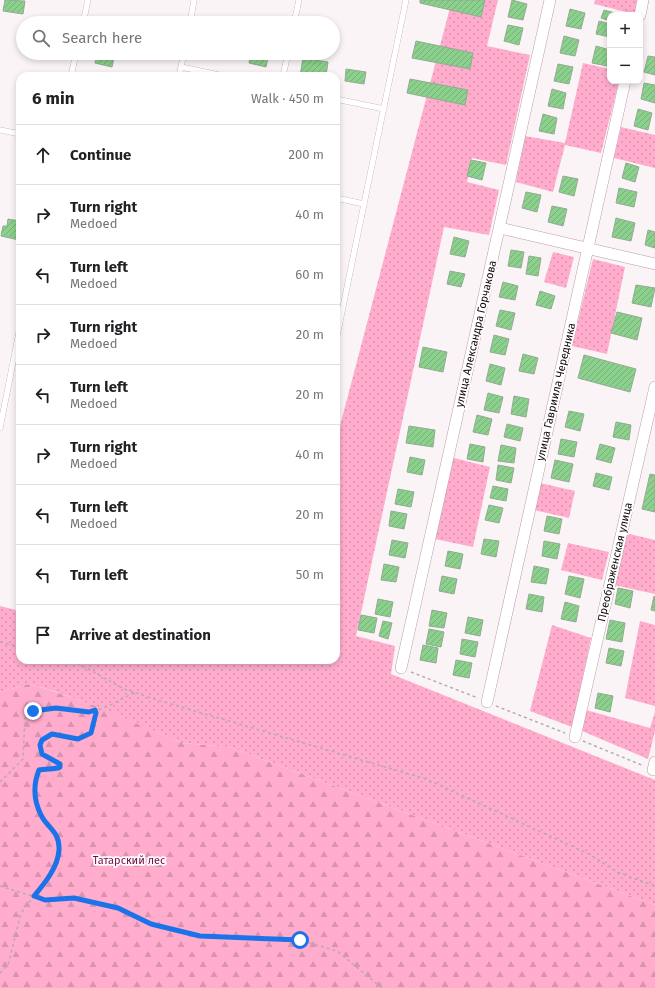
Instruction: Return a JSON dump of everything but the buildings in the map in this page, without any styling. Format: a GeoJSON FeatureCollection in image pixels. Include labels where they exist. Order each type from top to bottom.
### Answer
{"type":"FeatureCollection","features":[{"type":"Feature","properties":{"kind":"street","name":"улица Александра Горчакова"},"geometry":{"type":"LineString","coordinates":[[402,668],[550,0]]}},
{"type":"Feature","properties":{"kind":"street"},"geometry":{"type":"LineString","coordinates":[[641,12],[643,0]]}},
{"type":"Feature","properties":{"kind":"street","name":"улица Гавриила Чередника"},"geometry":{"type":"LineString","coordinates":[[487,702],[624,84]]}},
{"type":"Feature","properties":{"kind":"street"},"geometry":{"type":"LineString","coordinates":[[500,228],[655,264]]}},
{"type":"Feature","properties":{"kind":"street","name":"Преображенская улица"},"geometry":{"type":"LineString","coordinates":[[575,737],[655,387]]}},
{"type":"Feature","properties":{"kind":"lane"},"geometry":{"type":"LineString","coordinates":[[85,16],[88,0]]}},
{"type":"Feature","properties":{"kind":"lane"},"geometry":{"type":"LineString","coordinates":[[191,16],[194,0]]}},
{"type":"Feature","properties":{"kind":"lane"},"geometry":{"type":"LineString","coordinates":[[296,16],[299,0]]}},
{"type":"Feature","properties":{"kind":"lane"},"geometry":{"type":"LineString","coordinates":[[340,321],[406,0]]}},
{"type":"Feature","properties":{"kind":"lane"},"geometry":{"type":"LineString","coordinates":[[72,72],[74,60]]}},
{"type":"Feature","properties":{"kind":"lane"},"geometry":{"type":"LineString","coordinates":[[180,72],[182,60]]}},
{"type":"Feature","properties":{"kind":"lane"},"geometry":{"type":"LineString","coordinates":[[284,72],[286,60]]}},
{"type":"Feature","properties":{"kind":"lane"},"geometry":{"type":"LineString","coordinates":[[181,67],[205,72]]}},
{"type":"Feature","properties":{"kind":"lane"},"geometry":{"type":"LineString","coordinates":[[340,101],[384,109]]}},
{"type":"Feature","properties":{"kind":"lane"},"geometry":{"type":"LineString","coordinates":[[0,130],[16,133]]}},
{"type":"Feature","properties":{"kind":"lane"},"geometry":{"type":"LineString","coordinates":[[340,199],[364,204]]}},
{"type":"Feature","properties":{"kind":"lane"},"geometry":{"type":"LineString","coordinates":[[0,428],[16,347]]}},
{"type":"Feature","properties":{"kind":"path"},"geometry":{"type":"LineString","coordinates":[[0,642],[16,646]]}},
{"type":"Feature","properties":{"kind":"path"},"geometry":{"type":"LineString","coordinates":[[79,664],[124,689],[135,693],[426,779],[591,855],[617,872],[655,886]]}},
{"type":"Feature","properties":{"kind":"path"},"geometry":{"type":"LineString","coordinates":[[402,668],[575,737],[654,766]]}},
{"type":"Feature","properties":{"kind":"path"},"geometry":{"type":"LineString","coordinates":[[0,782],[23,759],[25,718],[33,711],[56,708],[89,712],[135,693]]}},
{"type":"Feature","properties":{"kind":"path"},"geometry":{"type":"LineString","coordinates":[[0,973],[8,965],[21,913],[53,871],[59,851],[58,839],[51,826],[41,816],[34,790],[39,770],[47,768],[56,769],[60,767],[60,764],[42,754],[40,745],[42,740],[52,734],[78,739],[91,733],[95,721],[95,710]]}},
{"type":"Feature","properties":{"kind":"path"},"geometry":{"type":"LineString","coordinates":[[0,886],[45,900],[74,898],[118,908],[151,924],[200,936],[300,940],[337,951],[382,988]]}},
{"type":"Feature","properties":{"kind":"green space"},"geometry":{"type":"Polygon","coordinates":[[[452,0],[498,0],[487,46],[530,55],[506,165],[472,158],[467,182],[499,190],[489,235],[444,227],[356,636],[395,646],[391,674],[655,780],[655,905],[229,747],[182,743],[100,708],[51,690],[29,684],[0,692],[0,606],[16,610],[16,664],[340,664],[340,426],[452,0]]]}},
{"type":"Feature","properties":{"kind":"green space"},"geometry":{"type":"Polygon","coordinates":[[[595,0],[638,0],[635,12],[627,12],[594,4],[595,0]]]}},
{"type":"Feature","properties":{"kind":"green space"},"geometry":{"type":"Polygon","coordinates":[[[583,63],[607,68],[607,84],[618,84],[601,153],[565,145],[553,192],[516,182],[525,136],[565,143],[583,63]]]}},
{"type":"Feature","properties":{"kind":"green space"},"geometry":{"type":"Polygon","coordinates":[[[621,127],[655,135],[655,168],[614,158],[621,127]]]}},
{"type":"Feature","properties":{"kind":"green space"},"geometry":{"type":"Polygon","coordinates":[[[553,252],[574,257],[566,288],[544,282],[553,252]]]}},
{"type":"Feature","properties":{"kind":"green space"},"geometry":{"type":"Polygon","coordinates":[[[593,259],[625,267],[607,354],[572,346],[593,259]]]}},
{"type":"Feature","properties":{"kind":"green space"},"geometry":{"type":"Polygon","coordinates":[[[450,457],[490,467],[473,547],[435,539],[450,457]]]}},
{"type":"Feature","properties":{"kind":"green space"},"geometry":{"type":"Polygon","coordinates":[[[540,483],[575,491],[569,518],[534,510],[540,483]]]}},
{"type":"Feature","properties":{"kind":"green space"},"geometry":{"type":"Polygon","coordinates":[[[625,533],[655,540],[655,594],[614,585],[625,533]]]}},
{"type":"Feature","properties":{"kind":"green space"},"geometry":{"type":"Polygon","coordinates":[[[568,543],[609,552],[602,580],[561,570],[568,543]]]}},
{"type":"Feature","properties":{"kind":"green space"},"geometry":{"type":"Polygon","coordinates":[[[640,621],[655,625],[655,706],[625,698],[640,621]]]}},
{"type":"Feature","properties":{"kind":"green space"},"geometry":{"type":"Polygon","coordinates":[[[552,625],[591,638],[572,727],[530,711],[552,625]]]}},
{"type":"Feature","properties":{"kind":"green space","name":"Татарский лес"},"geometry":{"type":"Polygon","coordinates":[[[29,684],[101,708],[182,743],[229,747],[655,905],[655,988],[0,988],[0,692],[29,684]]]}},
{"type":"Feature","properties":{"kind":"green space"},"geometry":{"type":"Polygon","coordinates":[[[586,710],[650,728],[655,712],[655,731],[648,759],[582,731],[586,710]]]}},
{"type":"Feature","properties":{"kind":"route"},"geometry":{"type":"LineString","coordinates":[[33,711],[56,708],[89,712],[95,710],[96,713],[91,733],[81,739],[54,733],[42,740],[39,747],[44,756],[60,764],[60,767],[56,769],[47,768],[39,770],[35,780],[34,790],[41,816],[51,826],[58,839],[59,851],[53,871],[34,896],[45,900],[74,898],[118,908],[151,924],[200,936],[300,940]]}}]}
